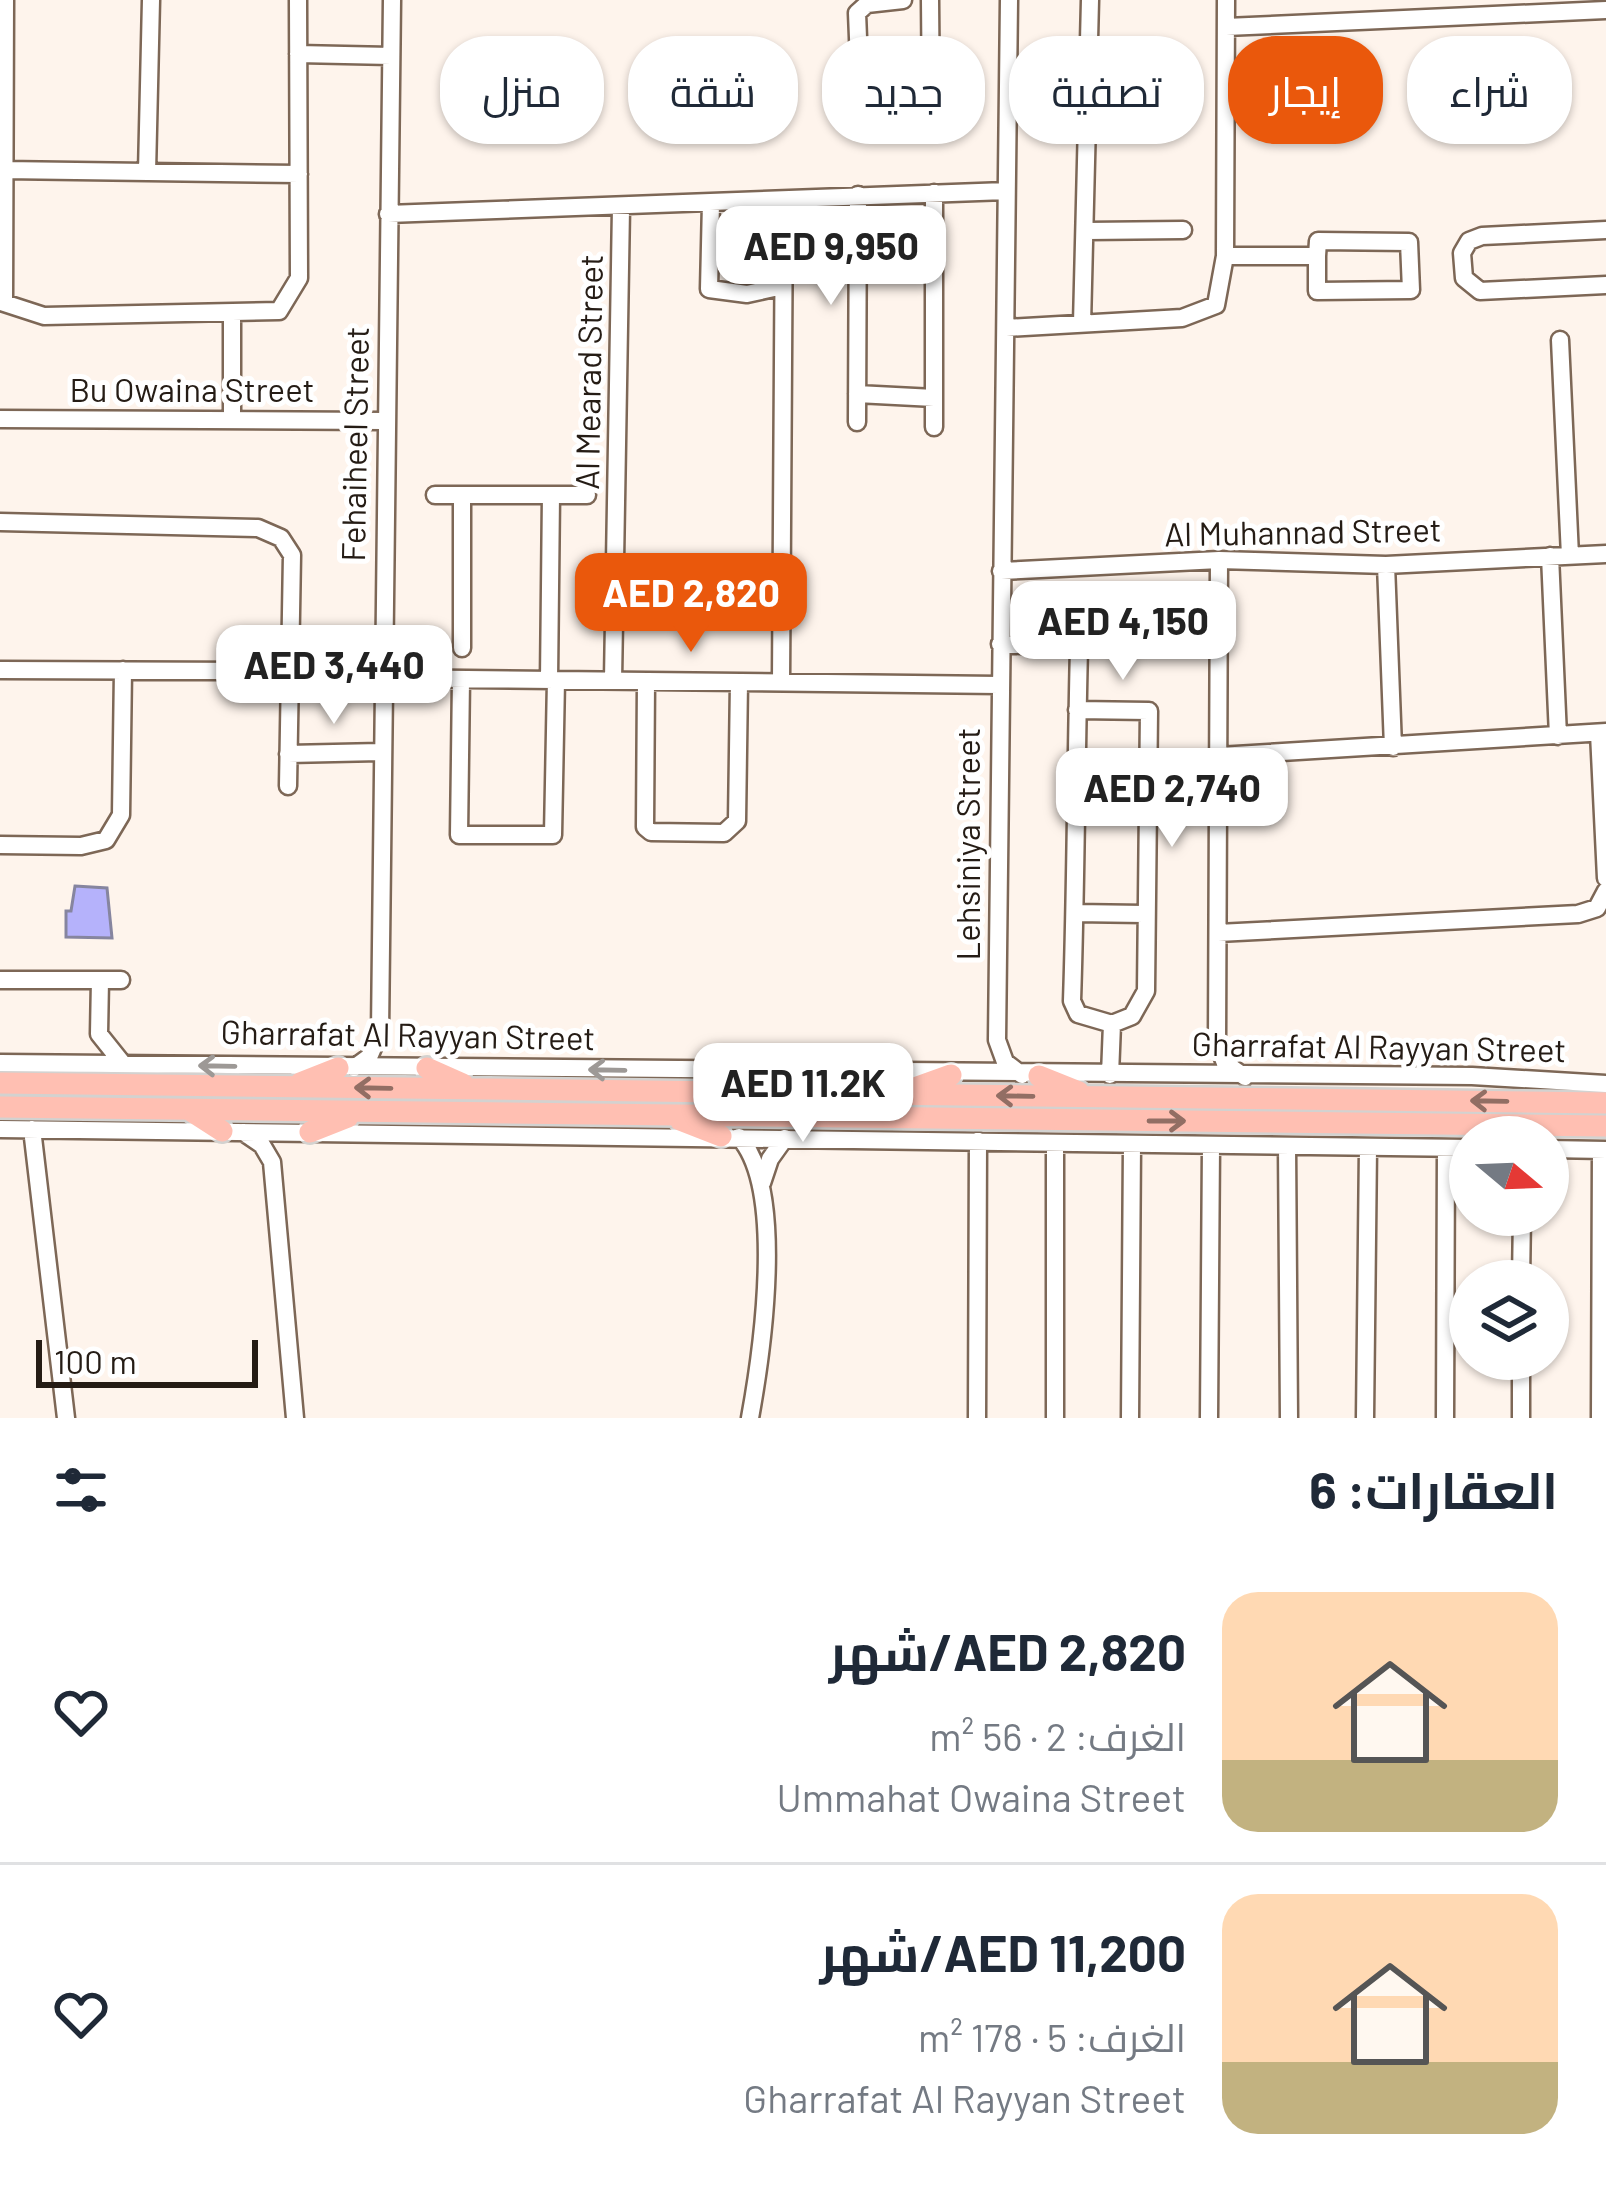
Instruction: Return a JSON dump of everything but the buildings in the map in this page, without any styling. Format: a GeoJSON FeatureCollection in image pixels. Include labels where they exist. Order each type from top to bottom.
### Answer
{"type":"FeatureCollection","features":[{"type":"Feature","properties":{"kind":"main road"},"geometry":{"type":"LineString","coordinates":[[290,1087],[346,1068]]}},
{"type":"Feature","properties":{"kind":"main road"},"geometry":{"type":"LineString","coordinates":[[416,1068],[474,1089]]}},
{"type":"Feature","properties":{"kind":"main road"},"geometry":{"type":"LineString","coordinates":[[900,1094],[960,1075]]}},
{"type":"Feature","properties":{"kind":"main road"},"geometry":{"type":"LineString","coordinates":[[1031,1076],[1090,1097]]}},
{"type":"Feature","properties":{"kind":"main road","name":"Gharrafat Al Rayyan Street"},"geometry":{"type":"LineString","coordinates":[[0,1083],[1606,1103]]}},
{"type":"Feature","properties":{"kind":"main road"},"geometry":{"type":"LineString","coordinates":[[0,1108],[1606,1126]]}},
{"type":"Feature","properties":{"kind":"main road"},"geometry":{"type":"LineString","coordinates":[[190,1110],[232,1131]]}},
{"type":"Feature","properties":{"kind":"main road"},"geometry":{"type":"LineString","coordinates":[[301,1132],[360,1112]]}},
{"type":"Feature","properties":{"kind":"main road"},"geometry":{"type":"LineString","coordinates":[[669,1115],[730,1136]]}},
{"type":"Feature","properties":{"kind":"main road"},"geometry":{"type":"LineString","coordinates":[[812,1136],[848,1117]]}},
{"type":"Feature","properties":{"kind":"street"},"geometry":{"type":"LineString","coordinates":[[147,172],[151,0]]}},
{"type":"Feature","properties":{"kind":"street"},"geometry":{"type":"LineString","coordinates":[[3,6],[4,302],[44,316],[232,313],[279,311],[299,278],[298,0]]}},
{"type":"Feature","properties":{"kind":"street","name":"Fehaiheel Street"},"geometry":{"type":"LineString","coordinates":[[380,1032],[392,0]]}},
{"type":"Feature","properties":{"kind":"street"},"geometry":{"type":"LineString","coordinates":[[903,0],[867,4],[857,13],[860,112],[869,120],[923,116],[931,109],[930,0]]}},
{"type":"Feature","properties":{"kind":"street","name":"Lehsiniya Street"},"geometry":{"type":"LineString","coordinates":[[997,1040],[1010,0]]}},
{"type":"Feature","properties":{"kind":"street"},"geometry":{"type":"LineString","coordinates":[[1089,36],[1090,0]]}},
{"type":"Feature","properties":{"kind":"street"},"geometry":{"type":"LineString","coordinates":[[1006,328],[1207,312],[1221,297],[1226,256],[1226,0]]}},
{"type":"Feature","properties":{"kind":"street"},"geometry":{"type":"LineString","coordinates":[[1226,27],[1550,6],[1606,10]]}},
{"type":"Feature","properties":{"kind":"street"},"geometry":{"type":"LineString","coordinates":[[298,54],[391,56]]}},
{"type":"Feature","properties":{"kind":"street"},"geometry":{"type":"LineString","coordinates":[[1082,324],[1088,144]]}},
{"type":"Feature","properties":{"kind":"street"},"geometry":{"type":"LineString","coordinates":[[4,170],[298,174]]}},
{"type":"Feature","properties":{"kind":"street"},"geometry":{"type":"LineString","coordinates":[[388,214],[1006,191]]}},
{"type":"Feature","properties":{"kind":"street"},"geometry":{"type":"LineString","coordinates":[[934,193],[934,427]]}},
{"type":"Feature","properties":{"kind":"street"},"geometry":{"type":"LineString","coordinates":[[857,422],[858,195]]}},
{"type":"Feature","properties":{"kind":"street"},"geometry":{"type":"LineString","coordinates":[[781,682],[784,201]]}},
{"type":"Feature","properties":{"kind":"street"},"geometry":{"type":"LineString","coordinates":[[711,203],[709,289],[747,294],[783,286]]}},
{"type":"Feature","properties":{"kind":"street","name":"Al Mearad Street"},"geometry":{"type":"LineString","coordinates":[[613,680],[621,208]]}},
{"type":"Feature","properties":{"kind":"street"},"geometry":{"type":"LineString","coordinates":[[1087,232],[1183,230]]}},
{"type":"Feature","properties":{"kind":"street"},"geometry":{"type":"LineString","coordinates":[[1606,230],[1482,236],[1468,241],[1462,253],[1464,278],[1480,291],[1606,285]]}},
{"type":"Feature","properties":{"kind":"street"},"geometry":{"type":"LineString","coordinates":[[1318,241],[1409,242],[1411,290],[1317,291],[1317,256],[1318,241]]}},
{"type":"Feature","properties":{"kind":"street"},"geometry":{"type":"LineString","coordinates":[[1226,256],[1317,256]]}},
{"type":"Feature","properties":{"kind":"street"},"geometry":{"type":"LineString","coordinates":[[232,313],[232,419]]}},
{"type":"Feature","properties":{"kind":"street"},"geometry":{"type":"LineString","coordinates":[[1560,340],[1570,556]]}},
{"type":"Feature","properties":{"kind":"street"},"geometry":{"type":"LineString","coordinates":[[857,394],[934,398]]}},
{"type":"Feature","properties":{"kind":"street","name":"Bu Owaina Street"},"geometry":{"type":"LineString","coordinates":[[0,419],[384,421]]}},
{"type":"Feature","properties":{"kind":"street"},"geometry":{"type":"LineString","coordinates":[[435,495],[587,495]]}},
{"type":"Feature","properties":{"kind":"street"},"geometry":{"type":"LineString","coordinates":[[462,648],[463,495]]}},
{"type":"Feature","properties":{"kind":"street"},"geometry":{"type":"LineString","coordinates":[[460,679],[459,835],[553,835],[551,495]]}},
{"type":"Feature","properties":{"kind":"street"},"geometry":{"type":"LineString","coordinates":[[0,522],[258,528],[281,538],[292,555],[288,786]]}},
{"type":"Feature","properties":{"kind":"street","name":"Al Muhannad Street"},"geometry":{"type":"LineString","coordinates":[[1000,571],[1219,560],[1386,565],[1606,554]]}},
{"type":"Feature","properties":{"kind":"street"},"geometry":{"type":"LineString","coordinates":[[1550,556],[1558,736]]}},
{"type":"Feature","properties":{"kind":"street"},"geometry":{"type":"LineString","coordinates":[[1219,560],[1217,1043],[1225,1063],[1245,1077]]}},
{"type":"Feature","properties":{"kind":"street"},"geometry":{"type":"LineString","coordinates":[[1386,565],[1393,747]]}},
{"type":"Feature","properties":{"kind":"street"},"geometry":{"type":"LineString","coordinates":[[1000,644],[1078,647],[1072,1001],[1078,1014],[1112,1024],[1132,1016],[1144,1002],[1149,711],[1077,710]]}},
{"type":"Feature","properties":{"kind":"street"},"geometry":{"type":"LineString","coordinates":[[0,670],[287,671]]}},
{"type":"Feature","properties":{"kind":"street"},"geometry":{"type":"LineString","coordinates":[[0,844],[81,846],[106,840],[121,815],[122,670]]}},
{"type":"Feature","properties":{"kind":"street"},"geometry":{"type":"LineString","coordinates":[[381,678],[999,685]]}},
{"type":"Feature","properties":{"kind":"street"},"geometry":{"type":"LineString","coordinates":[[646,680],[645,827],[651,832],[724,833],[737,821],[739,682]]}},
{"type":"Feature","properties":{"kind":"street"},"geometry":{"type":"LineString","coordinates":[[1219,756],[1603,732],[1606,878]]}},
{"type":"Feature","properties":{"kind":"street"},"geometry":{"type":"LineString","coordinates":[[288,754],[380,752]]}},
{"type":"Feature","properties":{"kind":"street"},"geometry":{"type":"LineString","coordinates":[[1076,815],[1148,814]]}},
{"type":"Feature","properties":{"kind":"street"},"geometry":{"type":"LineString","coordinates":[[1218,933],[1578,914],[1597,908],[1606,891]]}},
{"type":"Feature","properties":{"kind":"street"},"geometry":{"type":"LineString","coordinates":[[1075,914],[1144,914]]}},
{"type":"Feature","properties":{"kind":"street"},"geometry":{"type":"LineString","coordinates":[[0,980],[121,980]]}},
{"type":"Feature","properties":{"kind":"street"},"geometry":{"type":"LineString","coordinates":[[71,1064],[86,1054],[98,1034],[100,980]]}},
{"type":"Feature","properties":{"kind":"street"},"geometry":{"type":"LineString","coordinates":[[1109,1076],[1112,1024]]}},
{"type":"Feature","properties":{"kind":"street"},"geometry":{"type":"LineString","coordinates":[[346,1068],[369,1057],[380,1032]]}},
{"type":"Feature","properties":{"kind":"street"},"geometry":{"type":"LineString","coordinates":[[380,1032],[388,1053],[416,1068]]}},
{"type":"Feature","properties":{"kind":"street"},"geometry":{"type":"LineString","coordinates":[[98,1034],[124,1065]]}},
{"type":"Feature","properties":{"kind":"street"},"geometry":{"type":"LineString","coordinates":[[960,1075],[987,1062],[997,1040]]}},
{"type":"Feature","properties":{"kind":"street"},"geometry":{"type":"LineString","coordinates":[[997,1040],[1009,1066],[1031,1076]]}},
{"type":"Feature","properties":{"kind":"street"},"geometry":{"type":"LineString","coordinates":[[1190,1077],[1208,1064],[1217,1043]]}},
{"type":"Feature","properties":{"kind":"street","name":"Gharrafat Al Rayyan Street"},"geometry":{"type":"LineString","coordinates":[[0,1063],[1031,1076],[1472,1076],[1606,1084]]}},
{"type":"Feature","properties":{"kind":"street"},"geometry":{"type":"LineString","coordinates":[[0,1129],[812,1136],[1446,1148],[1445,1418]]}},
{"type":"Feature","properties":{"kind":"street"},"geometry":{"type":"LineString","coordinates":[[32,1129],[66,1418]]}},
{"type":"Feature","properties":{"kind":"street"},"geometry":{"type":"LineString","coordinates":[[232,1131],[262,1145],[272,1162],[295,1418]]}},
{"type":"Feature","properties":{"kind":"street"},"geometry":{"type":"LineString","coordinates":[[272,1162],[301,1132]]}},
{"type":"Feature","properties":{"kind":"street"},"geometry":{"type":"LineString","coordinates":[[730,1136],[755,1158],[762,1184],[762,1331],[750,1418]]}},
{"type":"Feature","properties":{"kind":"street"},"geometry":{"type":"LineString","coordinates":[[762,1184],[770,1159],[785,1138]]}},
{"type":"Feature","properties":{"kind":"street"},"geometry":{"type":"LineString","coordinates":[[976,1418],[978,1141]]}},
{"type":"Feature","properties":{"kind":"street"},"geometry":{"type":"LineString","coordinates":[[1054,1418],[1055,1142]]}},
{"type":"Feature","properties":{"kind":"street"},"geometry":{"type":"LineString","coordinates":[[1130,1418],[1132,1144]]}},
{"type":"Feature","properties":{"kind":"street"},"geometry":{"type":"LineString","coordinates":[[1209,1418],[1211,1145]]}},
{"type":"Feature","properties":{"kind":"street"},"geometry":{"type":"LineString","coordinates":[[1287,1146],[1289,1418]]}},
{"type":"Feature","properties":{"kind":"street"},"geometry":{"type":"LineString","coordinates":[[1365,1418],[1368,1147]]}},
{"type":"Feature","properties":{"kind":"street"},"geometry":{"type":"LineString","coordinates":[[1569,1149],[1603,1150],[1600,1418]]}},
{"type":"Feature","properties":{"kind":"street"},"geometry":{"type":"LineString","coordinates":[[1520,1418],[1521,1380]]}}]}
